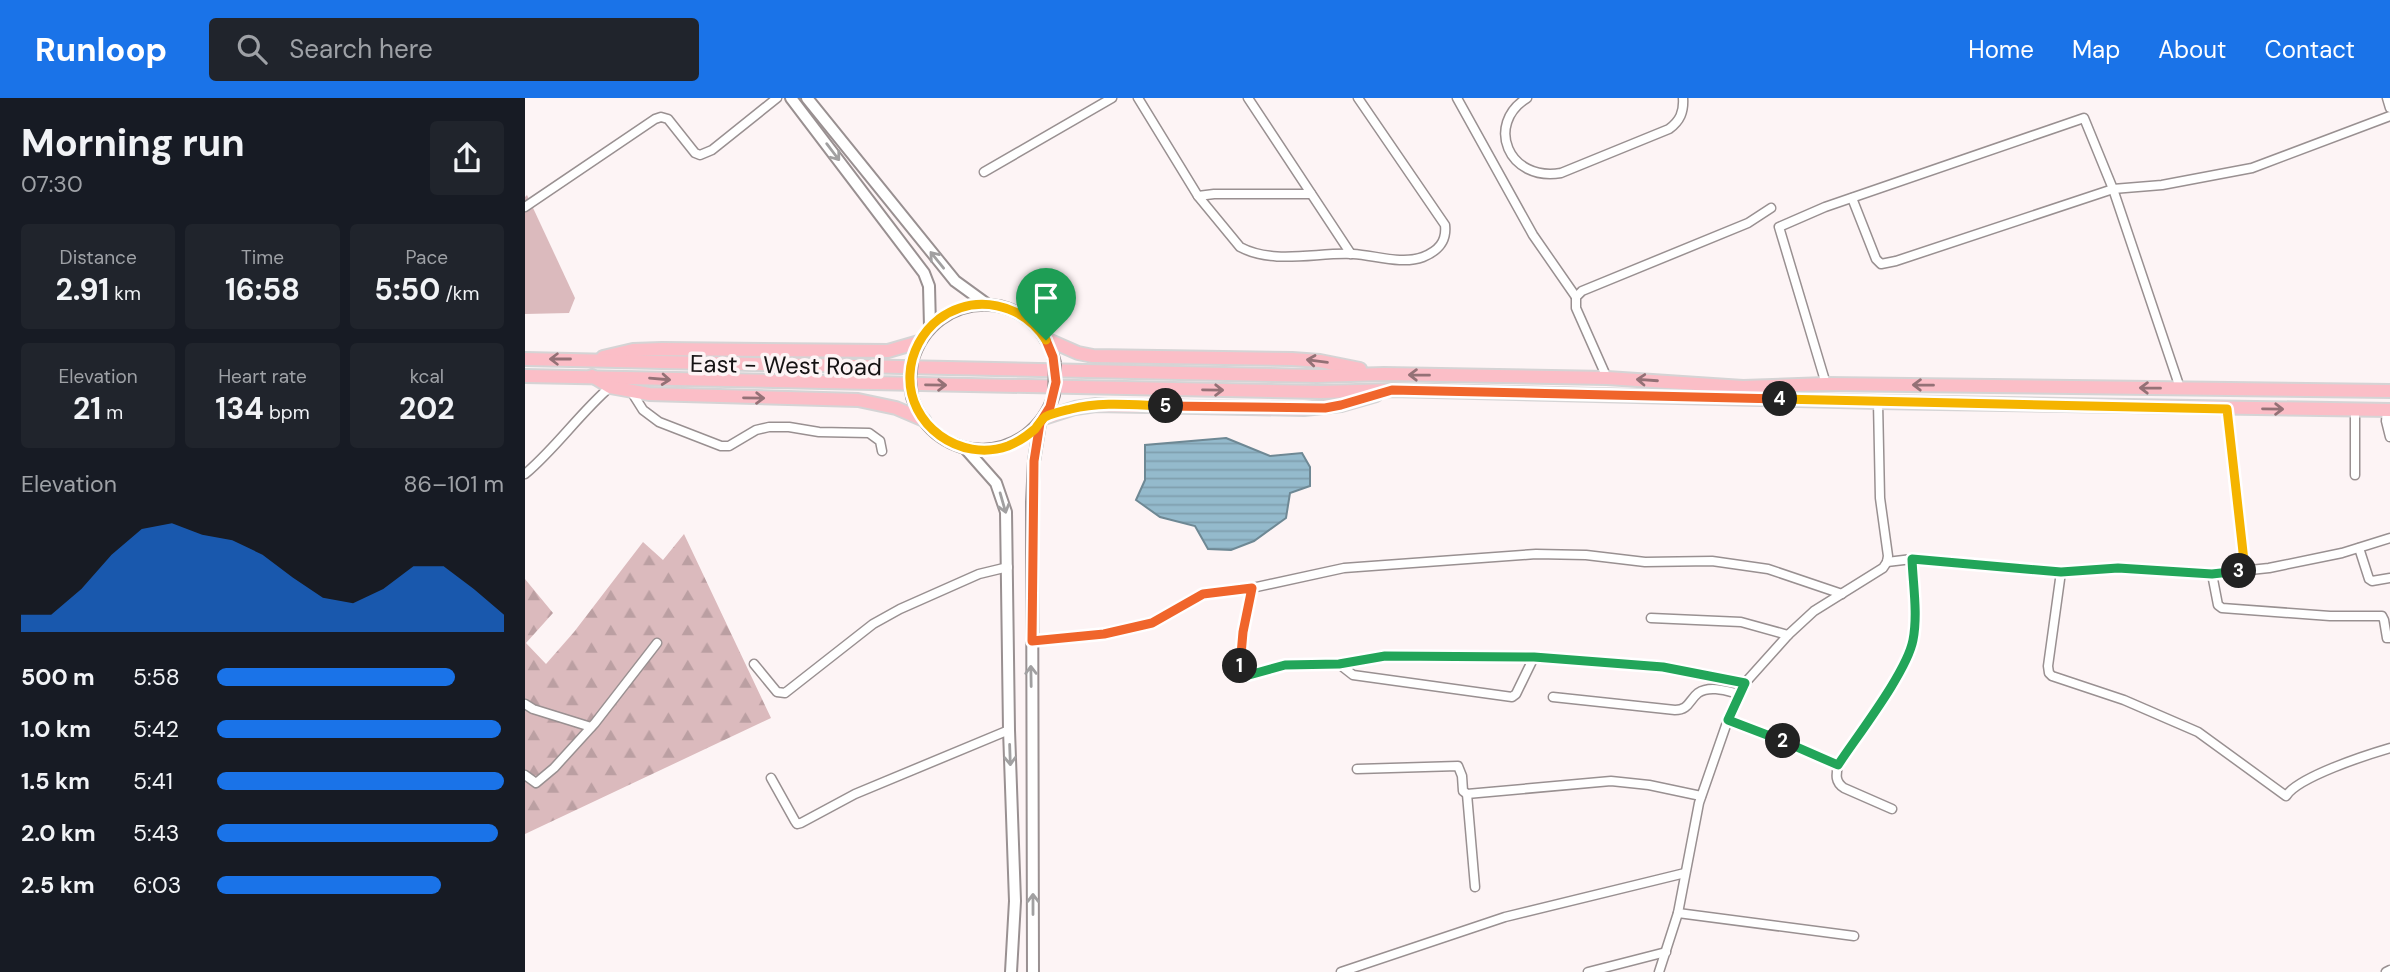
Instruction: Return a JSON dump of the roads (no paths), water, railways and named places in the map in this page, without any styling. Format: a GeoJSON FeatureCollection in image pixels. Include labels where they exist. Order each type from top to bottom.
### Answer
{"type":"FeatureCollection","features":[{"type":"Feature","properties":{"kind":"main road"},"geometry":{"type":"LineString","coordinates":[[791,98],[925,273],[930,293],[930,327]]}},
{"type":"Feature","properties":{"kind":"main road"},"geometry":{"type":"LineString","coordinates":[[807,98],[955,281],[988,304]]}},
{"type":"Feature","properties":{"kind":"main road"},"geometry":{"type":"LineString","coordinates":[[924,421],[912,397],[910,379],[919,342],[930,327],[957,309],[988,304],[1007,308],[1038,329],[1046,340],[1055,363],[1056,376],[1054,394],[1042,420],[1034,461],[1033,972]]}},
{"type":"Feature","properties":{"kind":"main road"},"geometry":{"type":"LineString","coordinates":[[1046,340],[1093,356],[1291,359],[1320,361],[1384,374]]}},
{"type":"Feature","properties":{"kind":"main road"},"geometry":{"type":"LineString","coordinates":[[594,360],[633,350],[862,352],[888,351],[919,342]]}},
{"type":"Feature","properties":{"kind":"main road","name":"East - West Road"},"geometry":{"type":"LineString","coordinates":[[525,359],[1317,376],[1384,374],[1607,378],[1743,387],[1826,384],[2390,391]]}},
{"type":"Feature","properties":{"kind":"main road","name":"East - West Road"},"geometry":{"type":"LineString","coordinates":[[525,376],[2388,410]]}},
{"type":"Feature","properties":{"kind":"main road"},"geometry":{"type":"LineString","coordinates":[[592,376],[610,387],[631,391],[694,396],[858,400],[896,408],[924,421],[942,438],[965,448],[984,450],[1009,445],[1026,436],[1042,420],[1075,408],[1096,405],[1325,408],[1392,390]]}},
{"type":"Feature","properties":{"kind":"main road"},"geometry":{"type":"LineString","coordinates":[[965,448],[988,473],[1002,495],[1006,512],[1009,730],[1016,901],[1011,972]]}},
{"type":"Feature","properties":{"kind":"street"},"geometry":{"type":"LineString","coordinates":[[525,207],[655,119],[668,119],[692,150],[700,155],[712,150],[777,98]]}},
{"type":"Feature","properties":{"kind":"street"},"geometry":{"type":"LineString","coordinates":[[984,172],[1112,98]]}},
{"type":"Feature","properties":{"kind":"street"},"geometry":{"type":"LineString","coordinates":[[1138,98],[1198,196],[1240,247],[1248,251],[1283,256],[1351,254],[1421,258],[1439,248],[1446,235],[1445,225],[1358,98]]}},
{"type":"Feature","properties":{"kind":"street"},"geometry":{"type":"LineString","coordinates":[[1248,98],[1351,254]]}},
{"type":"Feature","properties":{"kind":"street"},"geometry":{"type":"LineString","coordinates":[[1457,98],[1533,235],[1576,297],[1576,308],[1607,378]]}},
{"type":"Feature","properties":{"kind":"street"},"geometry":{"type":"LineString","coordinates":[[1527,98],[1511,113],[1506,127],[1506,141],[1511,155],[1520,166],[1533,173],[1547,175],[1561,173],[1669,129],[1682,114],[1683,98]]}},
{"type":"Feature","properties":{"kind":"street"},"geometry":{"type":"LineString","coordinates":[[1852,198],[1876,259],[1881,264],[2113,188],[2162,185],[2252,169],[2390,116]]}},
{"type":"Feature","properties":{"kind":"street"},"geometry":{"type":"LineString","coordinates":[[1826,384],[1779,227],[1852,198],[2084,118],[2113,188],[2180,388]]}},
{"type":"Feature","properties":{"kind":"street"},"geometry":{"type":"LineString","coordinates":[[1198,196],[1311,194]]}},
{"type":"Feature","properties":{"kind":"street"},"geometry":{"type":"LineString","coordinates":[[1576,297],[1582,291],[1748,223],[1771,208]]}},
{"type":"Feature","properties":{"kind":"street"},"geometry":{"type":"LineString","coordinates":[[527,471],[610,387]]}},
{"type":"Feature","properties":{"kind":"street"},"geometry":{"type":"LineString","coordinates":[[631,391],[643,410],[659,422],[721,446],[729,446],[756,430],[789,427],[819,432],[869,433],[880,442],[882,451]]}},
{"type":"Feature","properties":{"kind":"street"},"geometry":{"type":"LineString","coordinates":[[1659,972],[1678,913],[1701,796],[1728,720],[1745,683],[1788,635],[1814,611],[1883,568],[1887,562],[1880,498],[1878,402]]}},
{"type":"Feature","properties":{"kind":"street"},"geometry":{"type":"LineString","coordinates":[[2227,409],[2245,570]]}},
{"type":"Feature","properties":{"kind":"street"},"geometry":{"type":"LineString","coordinates":[[2355,410],[2355,475]]}},
{"type":"Feature","properties":{"kind":"street"},"geometry":{"type":"LineString","coordinates":[[2388,410],[2386,421],[2390,437]]}},
{"type":"Feature","properties":{"kind":"street"},"geometry":{"type":"LineString","coordinates":[[1887,562],[1912,559],[2061,572],[2118,568],[2212,574],[2269,568],[2359,548],[2390,537]]}},
{"type":"Feature","properties":{"kind":"street"},"geometry":{"type":"LineString","coordinates":[[2359,548],[2369,579],[2372,581],[2390,578]]}},
{"type":"Feature","properties":{"kind":"street"},"geometry":{"type":"LineString","coordinates":[[1032,641],[1104,634],[1152,623],[1203,594],[1252,588],[1344,568],[1536,554],[1645,562],[1712,561],[1767,569],[1842,594]]}},
{"type":"Feature","properties":{"kind":"street"},"geometry":{"type":"LineString","coordinates":[[1892,809],[1840,785],[1836,776],[1838,765],[1902,668],[1912,643],[1915,622],[1912,559]]}},
{"type":"Feature","properties":{"kind":"street"},"geometry":{"type":"LineString","coordinates":[[754,664],[777,692],[785,693],[873,624],[979,574],[1008,567]]}},
{"type":"Feature","properties":{"kind":"street"},"geometry":{"type":"LineString","coordinates":[[2061,572],[2048,666],[2052,676],[2124,699],[2197,732],[2286,796],[2303,781],[2390,748]]}},
{"type":"Feature","properties":{"kind":"street"},"geometry":{"type":"LineString","coordinates":[[2212,574],[2218,605],[2222,608],[2382,616],[2387,638],[2390,638]]}},
{"type":"Feature","properties":{"kind":"street"},"geometry":{"type":"LineString","coordinates":[[1252,588],[1243,632],[1241,674],[1249,675],[1285,665],[1339,664],[1385,656],[1534,657],[1663,667],[1745,683]]}},
{"type":"Feature","properties":{"kind":"street"},"geometry":{"type":"LineString","coordinates":[[1650,618],[1741,622],[1788,635]]}},
{"type":"Feature","properties":{"kind":"street"},"geometry":{"type":"LineString","coordinates":[[525,775],[536,783],[541,780],[591,727],[657,643]]}},
{"type":"Feature","properties":{"kind":"street"},"geometry":{"type":"LineString","coordinates":[[1339,664],[1353,675],[1512,697],[1534,657]]}},
{"type":"Feature","properties":{"kind":"street"},"geometry":{"type":"LineString","coordinates":[[1553,697],[1675,710],[1686,708],[1697,694],[1705,690],[1739,694]]}},
{"type":"Feature","properties":{"kind":"street"},"geometry":{"type":"LineString","coordinates":[[525,704],[591,727]]}},
{"type":"Feature","properties":{"kind":"street"},"geometry":{"type":"LineString","coordinates":[[1728,720],[1838,765]]}},
{"type":"Feature","properties":{"kind":"street"},"geometry":{"type":"LineString","coordinates":[[771,778],[797,824],[855,794],[1009,730]]}},
{"type":"Feature","properties":{"kind":"street"},"geometry":{"type":"LineString","coordinates":[[1357,769],[1458,766],[1463,791],[1467,794],[1475,887]]}},
{"type":"Feature","properties":{"kind":"street"},"geometry":{"type":"LineString","coordinates":[[1467,794],[1612,781],[1649,785],[1701,796]]}},
{"type":"Feature","properties":{"kind":"street"},"geometry":{"type":"LineString","coordinates":[[1341,972],[1505,917],[1685,873]]}},
{"type":"Feature","properties":{"kind":"street"},"geometry":{"type":"LineString","coordinates":[[1678,913],[1854,936]]}},
{"type":"Feature","properties":{"kind":"street"},"geometry":{"type":"LineString","coordinates":[[1588,972],[1666,952]]}},
{"type":"Feature","properties":{"kind":"water"},"geometry":{"type":"Polygon","coordinates":[[[1226,438],[1270,456],[1302,453],[1310,467],[1310,486],[1290,493],[1286,518],[1254,541],[1231,550],[1208,549],[1195,526],[1160,517],[1136,500],[1145,480],[1145,445],[1226,438]]]}}]}
